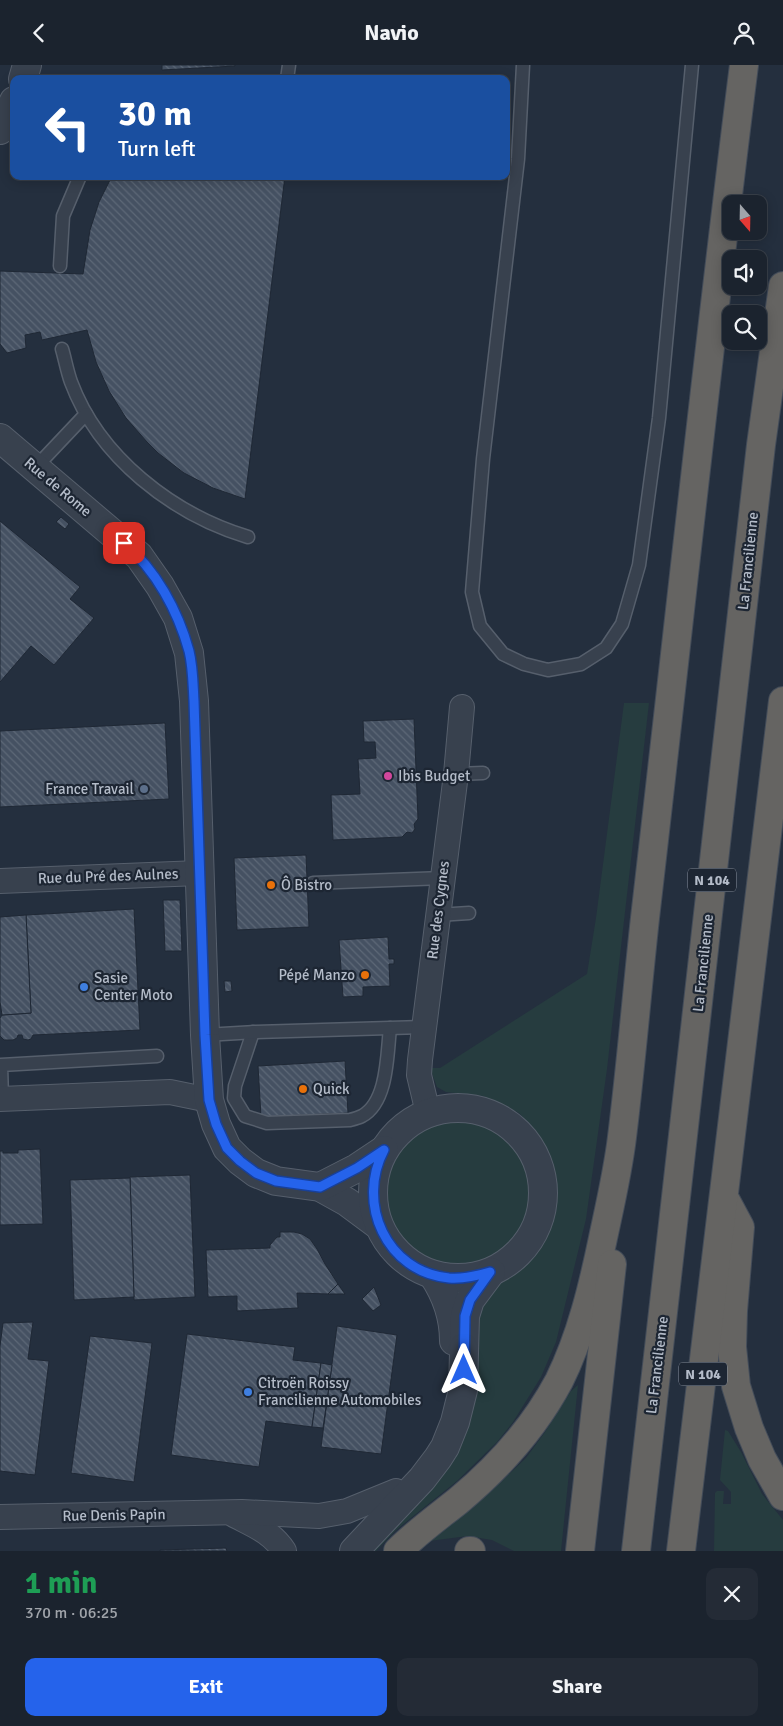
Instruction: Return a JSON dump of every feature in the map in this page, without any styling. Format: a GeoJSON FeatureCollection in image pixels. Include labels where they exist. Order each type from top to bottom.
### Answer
{"type":"FeatureCollection","features":[{"type":"Feature","properties":{"kind":"highway"},"geometry":{"type":"LineString","coordinates":[[398,1551],[425,1525],[454,1504],[498,1465],[520,1441],[540,1413],[560,1378],[575,1342],[588,1302],[609,1213],[622,1140],[640,961],[724,223],[744,65]]}},
{"type":"Feature","properties":{"kind":"highway","name":"La Francilienne"},"geometry":{"type":"LineString","coordinates":[[636,1551],[761,445],[783,286]]}},
{"type":"Feature","properties":{"kind":"highway","name":"N 104"},"geometry":{"type":"LineString","coordinates":[[681,1551],[783,701]]}},
{"type":"Feature","properties":{"kind":"highway"},"geometry":{"type":"LineString","coordinates":[[580,1551],[621,1185],[622,1140]]}},
{"type":"Feature","properties":{"kind":"highway"},"geometry":{"type":"LineString","coordinates":[[724,1197],[740,1227],[732,1347],[736,1386],[749,1428],[762,1459],[783,1496]]}},
{"type":"Feature","properties":{"kind":"street"},"geometry":{"type":"LineString","coordinates":[[0,130],[10,109]]}},
{"type":"Feature","properties":{"kind":"street","name":"Rue de Rome"},"geometry":{"type":"LineString","coordinates":[[0,438],[139,556],[160,586],[178,618],[189,653],[194,701],[200,834],[199,873]]}},
{"type":"Feature","properties":{"kind":"street","name":"Rue des Cygnes"},"geometry":{"type":"LineString","coordinates":[[428,1113],[419,1075],[423,1027],[456,774],[462,707]]}},
{"type":"Feature","properties":{"kind":"street","name":"Rue du Pré des Aulnes"},"geometry":{"type":"LineString","coordinates":[[0,881],[199,873],[209,1100],[216,1124],[227,1148],[256,1173],[276,1181],[320,1187],[347,1201],[378,1225]]}},
{"type":"Feature","properties":{"kind":"street"},"geometry":{"type":"LineString","coordinates":[[1,1099],[170,1092],[209,1100]]}},
{"type":"Feature","properties":{"kind":"street"},"geometry":{"type":"LineString","coordinates":[[460,1107],[477,1109],[493,1114],[520,1133],[538,1161],[544,1194],[537,1226],[529,1241],[518,1253],[505,1264],[490,1272],[462,1278],[448,1278],[421,1270],[400,1256],[388,1242],[378,1225],[373,1205],[373,1183],[377,1164],[394,1136],[406,1125],[428,1113],[460,1107]]}},
{"type":"Feature","properties":{"kind":"street"},"geometry":{"type":"LineString","coordinates":[[320,1187],[357,1168],[384,1150]]}},
{"type":"Feature","properties":{"kind":"street"},"geometry":{"type":"LineString","coordinates":[[354,1551],[422,1479],[445,1447],[455,1422],[463,1390],[465,1316],[470,1300],[490,1272]]}},
{"type":"Feature","properties":{"kind":"street"},"geometry":{"type":"LineString","coordinates":[[339,1551],[404,1485],[424,1460],[445,1421],[450,1406],[454,1370],[454,1330],[446,1294],[433,1275]]}},
{"type":"Feature","properties":{"kind":"street","name":"Rue Denis Papin"},"geometry":{"type":"LineString","coordinates":[[0,1517],[242,1512],[302,1516],[331,1515],[356,1508],[396,1491]]}},
{"type":"Feature","properties":{"kind":"street","name":"Rue Denis Papin"},"geometry":{"type":"LineString","coordinates":[[228,1513],[268,1532],[284,1551]]}},
{"type":"Feature","properties":{"kind":"lane"},"geometry":{"type":"LineString","coordinates":[[523,65],[518,159],[483,459],[472,592],[480,626],[503,654],[524,664],[548,670],[581,664],[606,648],[622,624],[640,565],[659,418],[692,65]]}},
{"type":"Feature","properties":{"kind":"lane"},"geometry":{"type":"LineString","coordinates":[[60,266],[63,216],[78,180]]}},
{"type":"Feature","properties":{"kind":"lane"},"geometry":{"type":"LineString","coordinates":[[62,349],[70,381],[86,414],[109,449],[137,475],[164,496],[226,530],[248,537]]}},
{"type":"Feature","properties":{"kind":"lane"},"geometry":{"type":"LineString","coordinates":[[35,468],[86,414]]}},
{"type":"Feature","properties":{"kind":"lane"},"geometry":{"type":"LineString","coordinates":[[456,774],[483,773]]}},
{"type":"Feature","properties":{"kind":"lane"},"geometry":{"type":"LineString","coordinates":[[313,883],[443,878]]}},
{"type":"Feature","properties":{"kind":"lane"},"geometry":{"type":"LineString","coordinates":[[438,915],[469,913]]}},
{"type":"Feature","properties":{"kind":"lane"},"geometry":{"type":"LineString","coordinates":[[253,1033],[234,1099],[245,1116],[267,1123],[286,1123],[350,1120],[362,1116],[370,1109],[383,1086],[390,1027]]}},
{"type":"Feature","properties":{"kind":"lane"},"geometry":{"type":"LineString","coordinates":[[205,1035],[423,1027]]}},
{"type":"Feature","properties":{"kind":"lane"},"geometry":{"type":"LineString","coordinates":[[1,1099],[1,1065],[158,1056]]}},
{"type":"Feature","properties":{"kind":"green space"},"geometry":{"type":"Polygon","coordinates":[[[624,703],[649,703],[607,1069],[586,1219],[556,1342],[541,1377],[513,1422],[497,1442],[457,1481],[396,1530],[376,1551],[365,1551],[476,1396],[478,1369],[476,1309],[488,1288],[522,1268],[536,1253],[550,1228],[554,1212],[554,1177],[550,1160],[543,1145],[530,1126],[519,1113],[483,1096],[446,1092],[437,1087],[430,1068],[440,1068],[587,974],[624,703]]]}},
{"type":"Feature","properties":{"kind":"green space"},"geometry":{"type":"Polygon","coordinates":[[[456,1118],[471,1119],[484,1123],[509,1139],[525,1164],[529,1177],[529,1207],[525,1220],[509,1245],[484,1261],[471,1265],[456,1266],[441,1265],[428,1261],[403,1245],[387,1220],[383,1207],[382,1192],[383,1177],[387,1164],[403,1139],[428,1123],[441,1119],[456,1118]]]}},
{"type":"Feature","properties":{"kind":"green space"},"geometry":{"type":"Polygon","coordinates":[[[578,1385],[561,1551],[514,1551],[492,1540],[468,1536],[429,1541],[489,1493],[526,1458],[571,1391],[578,1385]]]}},
{"type":"Feature","properties":{"kind":"green space"},"geometry":{"type":"Polygon","coordinates":[[[725,1430],[728,1431],[741,1452],[762,1494],[783,1520],[783,1551],[714,1551],[715,1493],[717,1491],[724,1491],[723,1504],[731,1504],[731,1492],[720,1480],[725,1430]]]}},
{"type":"Feature","properties":{"kind":"building"},"geometry":{"type":"Polygon","coordinates":[[[162,65],[235,65],[235,66],[162,70],[162,65]]]}},
{"type":"Feature","properties":{"kind":"building"},"geometry":{"type":"Polygon","coordinates":[[[110,180],[285,180],[245,499],[213,488],[184,473],[147,442],[126,418],[109,391],[96,362],[87,330],[42,340],[40,332],[25,335],[26,348],[7,353],[0,344],[0,271],[83,274],[90,230],[99,202],[110,180]]]}},
{"type":"Feature","properties":{"kind":"building"},"geometry":{"type":"Polygon","coordinates":[[[61,517],[69,524],[65,529],[56,522],[61,517]]]}},
{"type":"Feature","properties":{"kind":"building"},"geometry":{"type":"Polygon","coordinates":[[[0,521],[80,587],[70,599],[94,618],[54,665],[31,646],[0,682],[0,521]]]}},
{"type":"Feature","properties":{"kind":"building","name":"Ibis Budget"},"geometry":{"type":"Polygon","coordinates":[[[414,719],[418,819],[414,824],[415,829],[412,833],[407,832],[402,837],[333,840],[331,795],[360,794],[358,759],[376,758],[375,742],[364,742],[363,721],[414,719]]]}},
{"type":"Feature","properties":{"kind":"building"},"geometry":{"type":"Polygon","coordinates":[[[165,723],[169,799],[0,807],[0,731],[165,723]]]}},
{"type":"Feature","properties":{"kind":"building","name":"Ô Bistro"},"geometry":{"type":"Polygon","coordinates":[[[306,855],[309,927],[237,930],[234,858],[306,855]]]}},
{"type":"Feature","properties":{"kind":"building"},"geometry":{"type":"Polygon","coordinates":[[[163,900],[180,900],[182,951],[165,951],[163,900]]]}},
{"type":"Feature","properties":{"kind":"building","name":"Sasie Center Moto"},"geometry":{"type":"Polygon","coordinates":[[[134,909],[140,1030],[33,1035],[28,1040],[23,1039],[22,1035],[18,1035],[13,1040],[4,1040],[0,1036],[0,1018],[2,1015],[31,1013],[26,915],[134,909]]]}},
{"type":"Feature","properties":{"kind":"building"},"geometry":{"type":"Polygon","coordinates":[[[26,915],[31,1013],[2,1015],[0,1002],[0,917],[26,915]]]}},
{"type":"Feature","properties":{"kind":"building","name":"Pépé Manzo"},"geometry":{"type":"Polygon","coordinates":[[[388,937],[389,959],[394,959],[394,964],[389,964],[390,986],[363,987],[363,996],[343,997],[339,940],[388,937]]]}},
{"type":"Feature","properties":{"kind":"building"},"geometry":{"type":"Polygon","coordinates":[[[224,981],[231,981],[232,991],[225,992],[224,981]]]}},
{"type":"Feature","properties":{"kind":"building","name":"Quick"},"geometry":{"type":"Polygon","coordinates":[[[345,1061],[348,1113],[261,1117],[258,1066],[345,1061]]]}},
{"type":"Feature","properties":{"kind":"building"},"geometry":{"type":"Polygon","coordinates":[[[40,1149],[43,1224],[0,1225],[0,1151],[3,1151],[3,1153],[18,1153],[18,1150],[40,1149]]]}},
{"type":"Feature","properties":{"kind":"building"},"geometry":{"type":"Polygon","coordinates":[[[190,1175],[195,1297],[134,1300],[130,1177],[190,1175]]]}},
{"type":"Feature","properties":{"kind":"building"},"geometry":{"type":"Polygon","coordinates":[[[130,1178],[134,1297],[74,1300],[70,1180],[130,1178]]]}},
{"type":"Feature","properties":{"kind":"building"},"geometry":{"type":"Polygon","coordinates":[[[280,1232],[294,1232],[310,1239],[338,1284],[328,1294],[297,1293],[298,1308],[237,1311],[237,1296],[208,1297],[206,1250],[270,1248],[270,1245],[277,1237],[280,1237],[280,1232]]]}},
{"type":"Feature","properties":{"kind":"building"},"geometry":{"type":"Polygon","coordinates":[[[338,1284],[345,1294],[328,1294],[338,1284]]]}},
{"type":"Feature","properties":{"kind":"building"},"geometry":{"type":"Polygon","coordinates":[[[374,1287],[381,1305],[373,1311],[362,1299],[374,1287]]]}},
{"type":"Feature","properties":{"kind":"building"},"geometry":{"type":"Polygon","coordinates":[[[33,1322],[28,1359],[49,1361],[35,1475],[0,1471],[0,1346],[3,1323],[33,1322]]]}},
{"type":"Feature","properties":{"kind":"building"},"geometry":{"type":"Polygon","coordinates":[[[337,1326],[397,1335],[381,1454],[321,1447],[337,1326]]]}},
{"type":"Feature","properties":{"kind":"building","name":"Citroën Roissy Francilienne Automobiles"},"geometry":{"type":"Polygon","coordinates":[[[187,1334],[295,1347],[293,1360],[321,1363],[312,1427],[266,1421],[259,1467],[171,1455],[187,1334]]]}},
{"type":"Feature","properties":{"kind":"building"},"geometry":{"type":"Polygon","coordinates":[[[90,1336],[152,1343],[134,1482],[71,1473],[90,1336]]]}},
{"type":"Feature","properties":{"kind":"building"},"geometry":{"type":"Polygon","coordinates":[[[321,1363],[332,1365],[323,1428],[312,1427],[321,1363]]]}},
{"type":"Feature","properties":{"kind":"building"},"geometry":{"type":"Polygon","coordinates":[[[226,1548],[227,1551],[160,1551],[160,1550],[226,1548]]]}},
{"type":"Feature","properties":{"kind":"place","name":"Ibis Budget"},"geometry":{"type":"Point","coordinates":[388,776]}},
{"type":"Feature","properties":{"kind":"place","name":"France Travail"},"geometry":{"type":"Point","coordinates":[144,789]}},
{"type":"Feature","properties":{"kind":"place","name":"Ô Bistro"},"geometry":{"type":"Point","coordinates":[271,885]}},
{"type":"Feature","properties":{"kind":"place","name":"Pépé Manzo"},"geometry":{"type":"Point","coordinates":[365,975]}},
{"type":"Feature","properties":{"kind":"place","name":"Sasie Center Moto"},"geometry":{"type":"Point","coordinates":[84,987]}},
{"type":"Feature","properties":{"kind":"place","name":"Quick"},"geometry":{"type":"Point","coordinates":[303,1089]}},
{"type":"Feature","properties":{"kind":"place","name":"Citroën Roissy Francilienne Automobiles"},"geometry":{"type":"Point","coordinates":[248,1392]}},
{"type":"Feature","properties":{"kind":"route"},"geometry":{"type":"LineString","coordinates":[[124,543],[139,556],[160,586],[178,618],[189,653],[194,701],[200,834],[199,873],[205,1035],[209,1100],[216,1124],[227,1148],[240,1161],[256,1173],[276,1181],[320,1187],[357,1168],[384,1150],[376,1169],[372,1197],[378,1225],[392,1247],[409,1263],[433,1275],[462,1278],[490,1272],[470,1300],[465,1316],[464,1370]]}}]}
